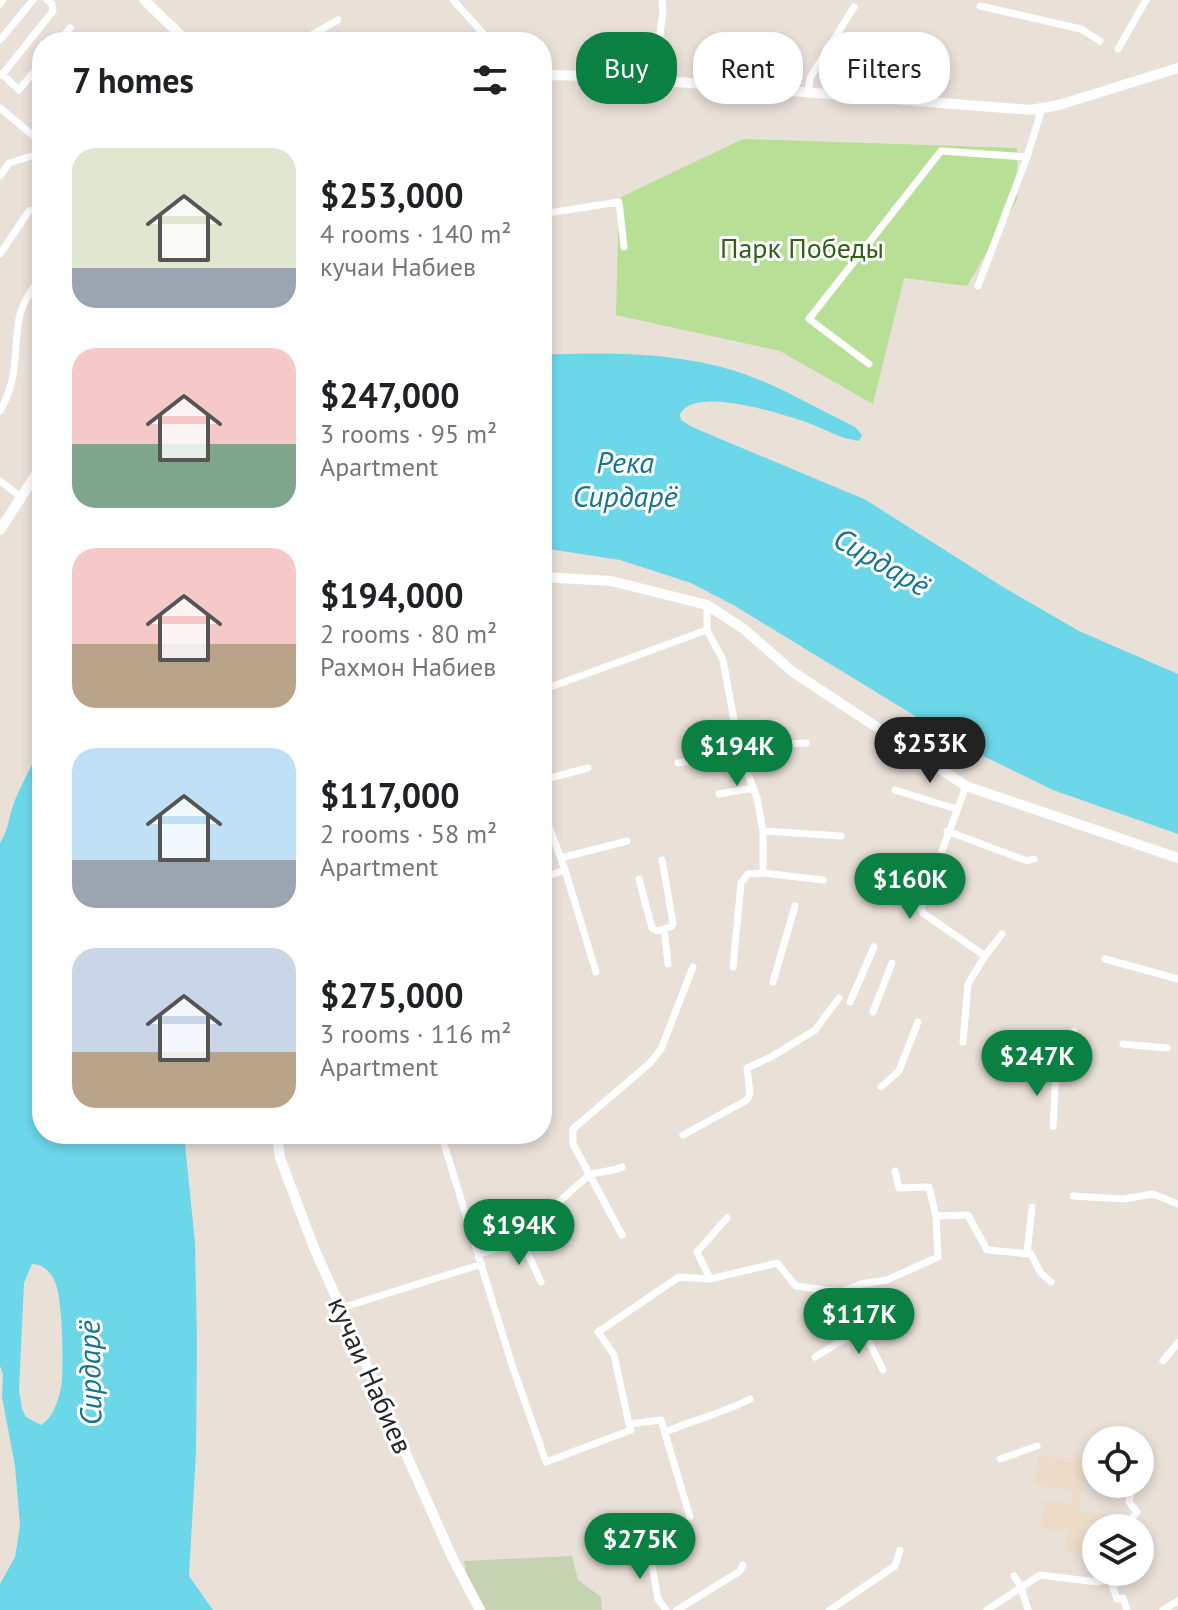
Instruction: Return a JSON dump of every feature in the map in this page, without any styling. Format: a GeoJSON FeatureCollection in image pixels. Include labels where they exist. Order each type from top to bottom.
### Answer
{"type":"FeatureCollection","features":[{"type":"Feature","properties":{"kind":"main road"},"geometry":{"type":"LineString","coordinates":[[144,0],[178,32]]}},
{"type":"Feature","properties":{"kind":"main road"},"geometry":{"type":"LineString","coordinates":[[677,83],[1031,110],[1178,68]]}},
{"type":"Feature","properties":{"kind":"main road"},"geometry":{"type":"LineString","coordinates":[[552,75],[576,76]]}},
{"type":"Feature","properties":{"kind":"main road"},"geometry":{"type":"LineString","coordinates":[[0,530],[32,480]]}},
{"type":"Feature","properties":{"kind":"main road"},"geometry":{"type":"LineString","coordinates":[[552,578],[611,581],[707,605],[744,629],[793,672],[966,786],[1178,858]]}},
{"type":"Feature","properties":{"kind":"main road","name":"кучаи Набиев"},"geometry":{"type":"LineString","coordinates":[[278,1144],[280,1158],[314,1248],[453,1559],[480,1610]]}},
{"type":"Feature","properties":{"kind":"street"},"geometry":{"type":"LineString","coordinates":[[0,40],[33,0]]}},
{"type":"Feature","properties":{"kind":"street"},"geometry":{"type":"LineString","coordinates":[[35,32],[53,11],[52,4],[47,0]]}},
{"type":"Feature","properties":{"kind":"street"},"geometry":{"type":"LineString","coordinates":[[453,0],[482,32]]}},
{"type":"Feature","properties":{"kind":"street"},"geometry":{"type":"LineString","coordinates":[[660,32],[662,0]]}},
{"type":"Feature","properties":{"kind":"street"},"geometry":{"type":"LineString","coordinates":[[1118,49],[1146,0]]}},
{"type":"Feature","properties":{"kind":"street"},"geometry":{"type":"LineString","coordinates":[[980,6],[1081,29],[1100,41]]}},
{"type":"Feature","properties":{"kind":"street"},"geometry":{"type":"LineString","coordinates":[[808,92],[810,78],[854,7]]}},
{"type":"Feature","properties":{"kind":"street"},"geometry":{"type":"LineString","coordinates":[[317,32],[338,20]]}},
{"type":"Feature","properties":{"kind":"street"},"geometry":{"type":"LineString","coordinates":[[67,32],[70,28]]}},
{"type":"Feature","properties":{"kind":"street"},"geometry":{"type":"LineString","coordinates":[[32,36],[1,73],[19,90],[32,74]]}},
{"type":"Feature","properties":{"kind":"street"},"geometry":{"type":"LineString","coordinates":[[0,108],[32,135]]}},
{"type":"Feature","properties":{"kind":"street"},"geometry":{"type":"LineString","coordinates":[[978,286],[1027,157],[1042,108]]}},
{"type":"Feature","properties":{"kind":"street"},"geometry":{"type":"LineString","coordinates":[[869,364],[809,319],[941,151],[1027,157]]}},
{"type":"Feature","properties":{"kind":"street"},"geometry":{"type":"LineString","coordinates":[[0,176],[9,163],[32,156]]}},
{"type":"Feature","properties":{"kind":"street"},"geometry":{"type":"LineString","coordinates":[[552,212],[619,202],[624,247]]}},
{"type":"Feature","properties":{"kind":"street"},"geometry":{"type":"LineString","coordinates":[[0,254],[32,210]]}},
{"type":"Feature","properties":{"kind":"street"},"geometry":{"type":"LineString","coordinates":[[0,411],[15,379],[19,318],[32,290]]}},
{"type":"Feature","properties":{"kind":"street"},"geometry":{"type":"LineString","coordinates":[[0,481],[21,497]]}},
{"type":"Feature","properties":{"kind":"street"},"geometry":{"type":"LineString","coordinates":[[707,605],[707,630],[723,660],[740,749],[763,831],[763,873]]}},
{"type":"Feature","properties":{"kind":"street"},"geometry":{"type":"LineString","coordinates":[[552,686],[707,630]]}},
{"type":"Feature","properties":{"kind":"street"},"geometry":{"type":"LineString","coordinates":[[678,763],[740,749],[806,743]]}},
{"type":"Feature","properties":{"kind":"street"},"geometry":{"type":"LineString","coordinates":[[552,777],[588,768]]}},
{"type":"Feature","properties":{"kind":"street"},"geometry":{"type":"LineString","coordinates":[[966,786],[921,908],[923,913],[985,956]]}},
{"type":"Feature","properties":{"kind":"street"},"geometry":{"type":"LineString","coordinates":[[719,794],[753,788]]}},
{"type":"Feature","properties":{"kind":"street"},"geometry":{"type":"LineString","coordinates":[[895,790],[956,809]]}},
{"type":"Feature","properties":{"kind":"street"},"geometry":{"type":"LineString","coordinates":[[763,831],[841,836]]}},
{"type":"Feature","properties":{"kind":"street"},"geometry":{"type":"LineString","coordinates":[[947,831],[1027,861],[1034,859]]}},
{"type":"Feature","properties":{"kind":"street"},"geometry":{"type":"LineString","coordinates":[[552,834],[596,972]]}},
{"type":"Feature","properties":{"kind":"street"},"geometry":{"type":"LineString","coordinates":[[561,858],[627,841]]}},
{"type":"Feature","properties":{"kind":"street"},"geometry":{"type":"LineString","coordinates":[[639,879],[652,928],[657,931],[671,927],[673,923],[662,860]]}},
{"type":"Feature","properties":{"kind":"street"},"geometry":{"type":"LineString","coordinates":[[552,875],[565,870]]}},
{"type":"Feature","properties":{"kind":"street"},"geometry":{"type":"LineString","coordinates":[[733,967],[741,883],[748,874],[823,880]]}},
{"type":"Feature","properties":{"kind":"street"},"geometry":{"type":"LineString","coordinates":[[773,982],[795,906]]}},
{"type":"Feature","properties":{"kind":"street"},"geometry":{"type":"LineString","coordinates":[[664,929],[668,964]]}},
{"type":"Feature","properties":{"kind":"street"},"geometry":{"type":"LineString","coordinates":[[963,1042],[968,984],[1002,934]]}},
{"type":"Feature","properties":{"kind":"street"},"geometry":{"type":"LineString","coordinates":[[850,1002],[874,947]]}},
{"type":"Feature","properties":{"kind":"street"},"geometry":{"type":"LineString","coordinates":[[1105,959],[1178,979]]}},
{"type":"Feature","properties":{"kind":"street"},"geometry":{"type":"LineString","coordinates":[[873,1012],[892,963]]}},
{"type":"Feature","properties":{"kind":"street"},"geometry":{"type":"LineString","coordinates":[[622,1235],[588,1176],[572,1135],[577,1123],[650,1063],[661,1049],[693,967]]}},
{"type":"Feature","properties":{"kind":"street"},"geometry":{"type":"LineString","coordinates":[[683,1135],[747,1100],[750,1094],[747,1068],[815,1030],[839,998]]}},
{"type":"Feature","properties":{"kind":"street"},"geometry":{"type":"LineString","coordinates":[[881,1087],[899,1071],[918,1022]]}},
{"type":"Feature","properties":{"kind":"street"},"geometry":{"type":"LineString","coordinates":[[1053,1126],[1060,1074],[1074,1031]]}},
{"type":"Feature","properties":{"kind":"street"},"geometry":{"type":"LineString","coordinates":[[1123,1044],[1167,1048]]}},
{"type":"Feature","properties":{"kind":"street"},"geometry":{"type":"LineString","coordinates":[[444,1144],[511,1362],[546,1462],[631,1430],[614,1355],[598,1332],[679,1277],[710,1279],[777,1263],[796,1286],[840,1292],[861,1284],[887,1280],[938,1257],[936,1216],[929,1187],[899,1188],[895,1171]]}},
{"type":"Feature","properties":{"kind":"street"},"geometry":{"type":"LineString","coordinates":[[479,1254],[522,1241],[535,1223],[588,1176],[596,1172],[609,1173],[622,1167]]}},
{"type":"Feature","properties":{"kind":"street"},"geometry":{"type":"LineString","coordinates":[[1073,1196],[1123,1199],[1153,1194],[1178,1204]]}},
{"type":"Feature","properties":{"kind":"street"},"geometry":{"type":"LineString","coordinates":[[1027,1254],[1032,1207]]}},
{"type":"Feature","properties":{"kind":"street"},"geometry":{"type":"LineString","coordinates":[[936,1216],[968,1215],[987,1250],[1031,1254],[1040,1272],[1051,1282]]}},
{"type":"Feature","properties":{"kind":"street"},"geometry":{"type":"LineString","coordinates":[[710,1279],[697,1252],[727,1218]]}},
{"type":"Feature","properties":{"kind":"street"},"geometry":{"type":"LineString","coordinates":[[522,1241],[541,1282]]}},
{"type":"Feature","properties":{"kind":"street"},"geometry":{"type":"LineString","coordinates":[[341,1308],[482,1264]]}},
{"type":"Feature","properties":{"kind":"street"},"geometry":{"type":"LineString","coordinates":[[840,1292],[883,1370]]}},
{"type":"Feature","properties":{"kind":"street"},"geometry":{"type":"LineString","coordinates":[[815,1357],[862,1328]]}},
{"type":"Feature","properties":{"kind":"street"},"geometry":{"type":"LineString","coordinates":[[1163,1361],[1178,1343]]}},
{"type":"Feature","properties":{"kind":"street"},"geometry":{"type":"LineString","coordinates":[[665,1432],[703,1416],[726,1412],[750,1399]]}},
{"type":"Feature","properties":{"kind":"street"},"geometry":{"type":"LineString","coordinates":[[629,1424],[661,1420],[690,1517]]}},
{"type":"Feature","properties":{"kind":"street"},"geometry":{"type":"LineString","coordinates":[[1000,1459],[1037,1446]]}},
{"type":"Feature","properties":{"kind":"street"},"geometry":{"type":"LineString","coordinates":[[647,1538],[658,1599],[666,1610]]}},
{"type":"Feature","properties":{"kind":"street"},"geometry":{"type":"LineString","coordinates":[[830,1610],[895,1566],[900,1550]]}},
{"type":"Feature","properties":{"kind":"street"},"geometry":{"type":"LineString","coordinates":[[677,1610],[740,1571],[743,1565]]}},
{"type":"Feature","properties":{"kind":"street"},"geometry":{"type":"LineString","coordinates":[[987,1610],[1040,1575],[1082,1580]]}},
{"type":"Feature","properties":{"kind":"street"},"geometry":{"type":"LineString","coordinates":[[1014,1576],[1028,1610]]}},
{"type":"Feature","properties":{"kind":"street"},"geometry":{"type":"LineString","coordinates":[[1112,1586],[1117,1599],[1123,1598],[1127,1610]]}},
{"type":"Feature","properties":{"kind":"street"},"geometry":{"type":"LineString","coordinates":[[1163,1610],[1178,1601]]}},
{"type":"Feature","properties":{"kind":"shaded area"},"geometry":{"type":"Polygon","coordinates":[[[1039,1455],[1082,1460],[1079,1511],[1102,1514],[1082,1514],[1082,1554],[1065,1552],[1067,1531],[1041,1528],[1044,1501],[1071,1504],[1073,1490],[1035,1485],[1039,1455]]]}},
{"type":"Feature","properties":{"kind":"green space","name":"Парк Победы"},"geometry":{"type":"Polygon","coordinates":[[[743,139],[1017,148],[1017,200],[967,286],[904,278],[873,404],[780,351],[616,315],[619,198],[743,139]]]}},
{"type":"Feature","properties":{"kind":"green space"},"geometry":{"type":"Polygon","coordinates":[[[572,1556],[578,1580],[601,1597],[602,1610],[486,1610],[466,1572],[464,1561],[572,1556]]]}},
{"type":"Feature","properties":{"kind":"water","name":"Река Сирдарё"},"geometry":{"type":"Polygon","coordinates":[[[552,355],[644,355],[695,361],[772,385],[855,427],[862,435],[859,441],[778,413],[739,404],[702,402],[689,406],[680,414],[681,420],[866,500],[1079,631],[1178,674],[1178,834],[1053,790],[971,750],[735,606],[691,583],[620,560],[552,550],[552,355]]]}},
{"type":"Feature","properties":{"kind":"water","name":"Сирдарё"},"geometry":{"type":"Polygon","coordinates":[[[32,765],[32,1144],[185,1144],[195,1243],[197,1342],[196,1452],[189,1576],[213,1610],[0,1610],[0,1584],[15,1557],[20,1526],[15,1466],[2,1397],[3,1374],[0,1366],[0,843],[32,765]],[[32,1264],[24,1283],[19,1390],[26,1417],[41,1425],[52,1414],[61,1388],[62,1334],[58,1291],[51,1275],[40,1265],[32,1264]]]}}]}
